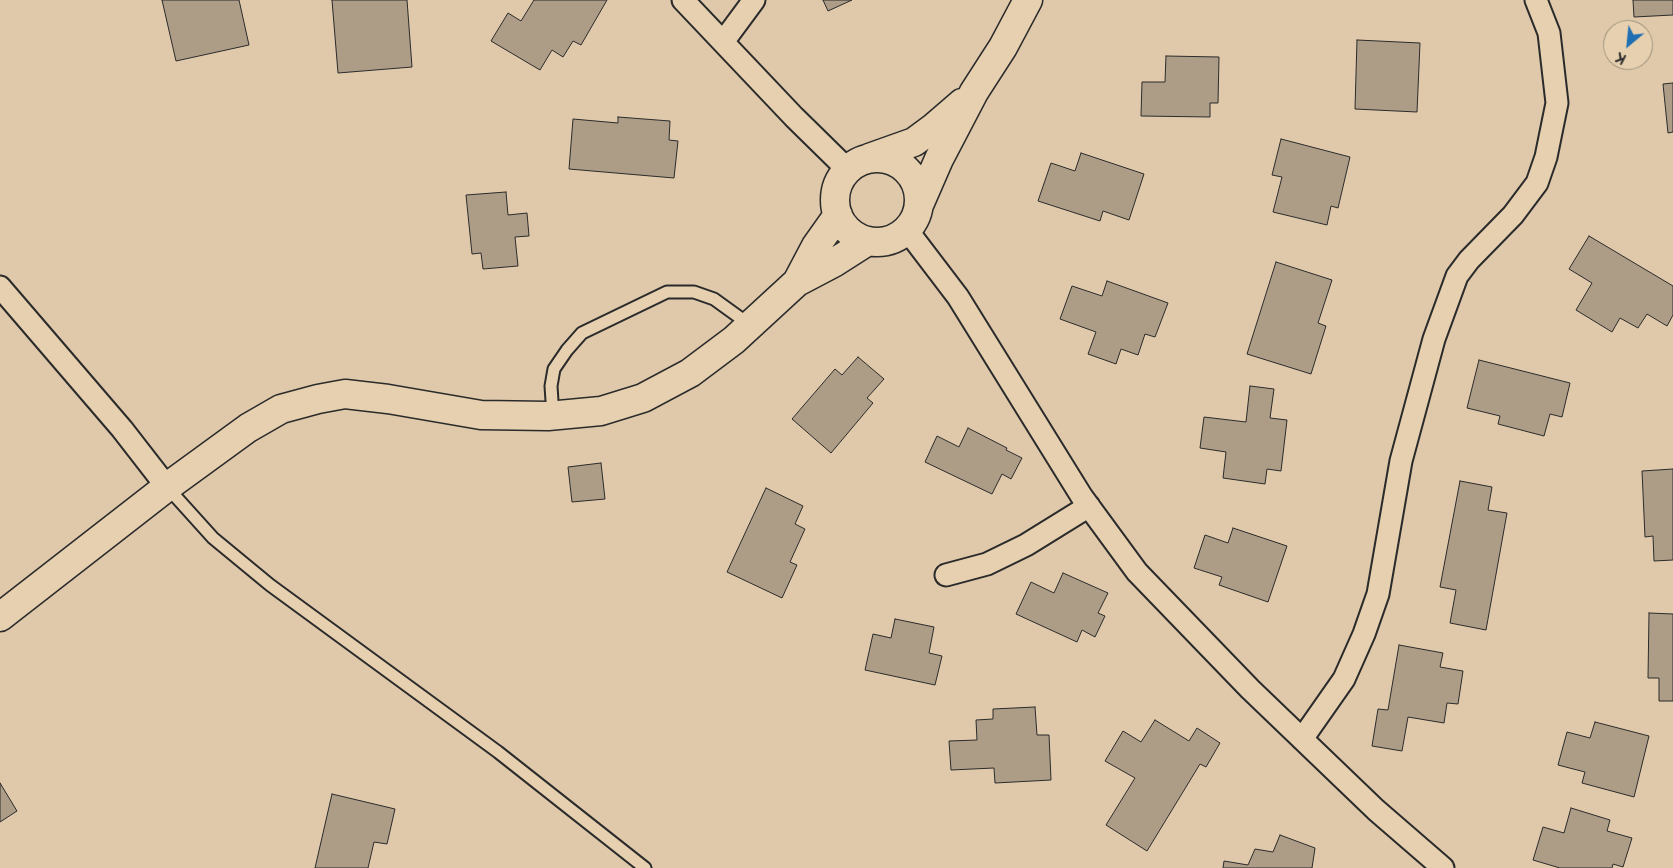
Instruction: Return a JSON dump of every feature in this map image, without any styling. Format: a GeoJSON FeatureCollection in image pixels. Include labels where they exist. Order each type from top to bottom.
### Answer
{"type":"FeatureCollection","features":[{"type":"Feature","properties":{"kind":"street"},"geometry":{"type":"LineString","coordinates":[[683,0],[723,42],[856,165]]}},
{"type":"Feature","properties":{"kind":"street"},"geometry":{"type":"LineString","coordinates":[[723,42],[754,0]]}},
{"type":"Feature","properties":{"kind":"street"},"geometry":{"type":"LineString","coordinates":[[974,92],[914,142],[856,165],[843,175],[837,188],[835,202],[838,215],[845,227],[856,236],[868,241],[882,242],[896,238],[907,230],[915,219],[936,165],[974,92],[1003,47],[1028,0]]}},
{"type":"Feature","properties":{"kind":"street"},"geometry":{"type":"LineString","coordinates":[[1302,739],[1344,680],[1364,634],[1378,594],[1401,461],[1434,339],[1457,276],[1468,260],[1513,215],[1537,182],[1546,157],[1557,104],[1549,33],[1536,0]]}},
{"type":"Feature","properties":{"kind":"street"},"geometry":{"type":"LineString","coordinates":[[856,165],[879,158],[893,160],[905,168],[914,179],[919,191],[920,205]]}},
{"type":"Feature","properties":{"kind":"street"},"geometry":{"type":"LineString","coordinates":[[798,282],[816,246],[838,215]]}},
{"type":"Feature","properties":{"kind":"street"},"geometry":{"type":"LineString","coordinates":[[907,230],[958,297],[1089,506],[1137,572],[1250,689],[1376,810],[1443,868]]}},
{"type":"Feature","properties":{"kind":"street"},"geometry":{"type":"LineString","coordinates":[[0,617],[167,487],[248,428],[281,410],[318,399],[345,394],[388,399],[481,416],[553,416],[601,411],[643,398],[690,373],[734,340],[798,282],[868,241]]}},
{"type":"Feature","properties":{"kind":"street"},"geometry":{"type":"LineString","coordinates":[[0,287],[122,429],[167,487]]}},
{"type":"Feature","properties":{"kind":"street"},"geometry":{"type":"LineString","coordinates":[[946,575],[987,564],[1026,545],[1089,506]]}},
{"type":"Feature","properties":{"kind":"lane"},"geometry":{"type":"LineString","coordinates":[[553,416],[550,386],[554,369],[582,333],[667,292],[694,292],[714,299],[750,325]]}},
{"type":"Feature","properties":{"kind":"lane"},"geometry":{"type":"LineString","coordinates":[[167,487],[213,538],[270,585],[498,752],[645,868]]}},
{"type":"Feature","properties":{"kind":"building"},"geometry":{"type":"Polygon","coordinates":[[[162,0],[239,0],[249,45],[176,61],[162,0]]]}},
{"type":"Feature","properties":{"kind":"building"},"geometry":{"type":"Polygon","coordinates":[[[332,0],[407,0],[412,67],[338,73],[332,0]]]}},
{"type":"Feature","properties":{"kind":"building"},"geometry":{"type":"Polygon","coordinates":[[[534,0],[607,0],[581,45],[573,41],[563,57],[552,50],[540,70],[491,41],[508,13],[521,21],[534,0]]]}},
{"type":"Feature","properties":{"kind":"building"},"geometry":{"type":"Polygon","coordinates":[[[823,0],[852,0],[828,11],[823,0]]]}},
{"type":"Feature","properties":{"kind":"building"},"geometry":{"type":"Polygon","coordinates":[[[1633,0],[1673,0],[1673,15],[1634,17],[1633,0]]]}},
{"type":"Feature","properties":{"kind":"building"},"geometry":{"type":"Polygon","coordinates":[[[1357,40],[1420,43],[1417,112],[1355,109],[1357,40]]]}},
{"type":"Feature","properties":{"kind":"building"},"geometry":{"type":"Polygon","coordinates":[[[1166,56],[1219,57],[1218,103],[1210,103],[1210,117],[1141,116],[1142,82],[1165,82],[1166,56]]]}},
{"type":"Feature","properties":{"kind":"building"},"geometry":{"type":"Polygon","coordinates":[[[1673,83],[1673,132],[1668,133],[1663,84],[1673,83]]]}},
{"type":"Feature","properties":{"kind":"building"},"geometry":{"type":"Polygon","coordinates":[[[618,117],[670,121],[669,140],[678,141],[674,178],[569,169],[573,119],[618,123],[618,117]]]}},
{"type":"Feature","properties":{"kind":"building"},"geometry":{"type":"Polygon","coordinates":[[[1281,139],[1350,157],[1338,208],[1331,206],[1327,225],[1273,212],[1282,177],[1272,175],[1281,139]]]}},
{"type":"Feature","properties":{"kind":"building"},"geometry":{"type":"Polygon","coordinates":[[[1081,153],[1144,174],[1129,220],[1103,211],[1100,221],[1038,201],[1051,163],[1075,171],[1081,153]]]}},
{"type":"Feature","properties":{"kind":"building"},"geometry":{"type":"Polygon","coordinates":[[[506,192],[508,215],[527,213],[529,236],[515,237],[518,266],[483,269],[481,253],[472,254],[466,195],[506,192]]]}},
{"type":"Feature","properties":{"kind":"building"},"geometry":{"type":"Polygon","coordinates":[[[1589,236],[1673,286],[1673,315],[1667,326],[1647,314],[1638,328],[1620,318],[1612,332],[1576,310],[1592,283],[1569,269],[1589,236]]]}},
{"type":"Feature","properties":{"kind":"building"},"geometry":{"type":"Polygon","coordinates":[[[1276,262],[1332,280],[1318,323],[1326,326],[1311,374],[1247,354],[1276,262]]]}},
{"type":"Feature","properties":{"kind":"building"},"geometry":{"type":"Polygon","coordinates":[[[1107,281],[1168,303],[1155,337],[1145,334],[1138,355],[1121,349],[1116,364],[1088,354],[1096,332],[1060,319],[1072,286],[1102,296],[1107,281]]]}},
{"type":"Feature","properties":{"kind":"building"},"geometry":{"type":"Polygon","coordinates":[[[858,357],[884,379],[867,398],[873,403],[831,453],[792,419],[835,369],[842,375],[858,357]]]}},
{"type":"Feature","properties":{"kind":"building"},"geometry":{"type":"Polygon","coordinates":[[[1479,360],[1570,383],[1562,417],[1550,414],[1544,436],[1498,424],[1500,416],[1467,408],[1479,360]]]}},
{"type":"Feature","properties":{"kind":"building"},"geometry":{"type":"Polygon","coordinates":[[[1250,386],[1274,389],[1270,418],[1287,420],[1281,471],[1267,469],[1265,484],[1223,478],[1226,452],[1200,448],[1204,417],[1246,422],[1250,386]]]}},
{"type":"Feature","properties":{"kind":"building"},"geometry":{"type":"Polygon","coordinates":[[[968,428],[1022,458],[1011,479],[1002,474],[992,494],[925,462],[937,436],[959,447],[968,428]]]}},
{"type":"Feature","properties":{"kind":"building"},"geometry":{"type":"Polygon","coordinates":[[[601,463],[605,499],[572,502],[568,467],[601,463]]]}},
{"type":"Feature","properties":{"kind":"building"},"geometry":{"type":"Polygon","coordinates":[[[1673,469],[1673,560],[1654,561],[1653,536],[1645,537],[1642,471],[1673,469]]]}},
{"type":"Feature","properties":{"kind":"building"},"geometry":{"type":"Polygon","coordinates":[[[1460,481],[1492,487],[1488,510],[1507,513],[1486,630],[1450,623],[1456,590],[1440,587],[1460,481]]]}},
{"type":"Feature","properties":{"kind":"building"},"geometry":{"type":"Polygon","coordinates":[[[766,488],[803,506],[795,524],[805,529],[790,562],[797,565],[782,598],[727,572],[766,488]]]}},
{"type":"Feature","properties":{"kind":"building"},"geometry":{"type":"Polygon","coordinates":[[[1233,528],[1287,546],[1268,602],[1219,585],[1222,577],[1194,568],[1205,535],[1228,543],[1233,528]]]}},
{"type":"Feature","properties":{"kind":"building"},"geometry":{"type":"Polygon","coordinates":[[[1063,573],[1108,593],[1098,613],[1105,616],[1095,637],[1082,630],[1077,642],[1016,614],[1031,582],[1054,593],[1063,573]]]}},
{"type":"Feature","properties":{"kind":"building"},"geometry":{"type":"Polygon","coordinates":[[[1649,613],[1673,614],[1673,701],[1659,701],[1659,678],[1648,678],[1649,613]]]}},
{"type":"Feature","properties":{"kind":"building"},"geometry":{"type":"Polygon","coordinates":[[[895,619],[934,627],[929,653],[942,656],[935,685],[865,670],[873,634],[891,638],[895,619]]]}},
{"type":"Feature","properties":{"kind":"building"},"geometry":{"type":"Polygon","coordinates":[[[1399,645],[1443,653],[1440,667],[1463,671],[1458,704],[1447,703],[1444,723],[1408,717],[1402,751],[1372,746],[1378,709],[1388,710],[1399,645]]]}},
{"type":"Feature","properties":{"kind":"building"},"geometry":{"type":"Polygon","coordinates":[[[1035,707],[1037,735],[1049,735],[1051,780],[995,783],[994,768],[951,770],[949,741],[977,740],[976,720],[993,719],[993,709],[1035,707]]]}},
{"type":"Feature","properties":{"kind":"building"},"geometry":{"type":"Polygon","coordinates":[[[1155,720],[1189,741],[1197,728],[1220,743],[1206,767],[1200,764],[1147,851],[1106,825],[1135,778],[1105,761],[1123,731],[1141,742],[1155,720]]]}},
{"type":"Feature","properties":{"kind":"building"},"geometry":{"type":"Polygon","coordinates":[[[1595,722],[1649,736],[1634,797],[1582,783],[1585,772],[1558,765],[1567,732],[1590,738],[1595,722]]]}},
{"type":"Feature","properties":{"kind":"building"},"geometry":{"type":"Polygon","coordinates":[[[0,783],[17,811],[0,822],[0,783]]]}},
{"type":"Feature","properties":{"kind":"building"},"geometry":{"type":"Polygon","coordinates":[[[332,794],[395,809],[387,844],[374,842],[368,868],[315,868],[332,794]]]}},
{"type":"Feature","properties":{"kind":"building"},"geometry":{"type":"Polygon","coordinates":[[[1571,808],[1610,820],[1607,831],[1632,838],[1623,867],[1613,864],[1612,868],[1560,868],[1533,860],[1543,827],[1564,833],[1571,808]]]}},
{"type":"Feature","properties":{"kind":"building"},"geometry":{"type":"Polygon","coordinates":[[[1280,835],[1315,848],[1312,868],[1223,868],[1224,861],[1248,865],[1255,849],[1273,852],[1280,835]]]}}]}
